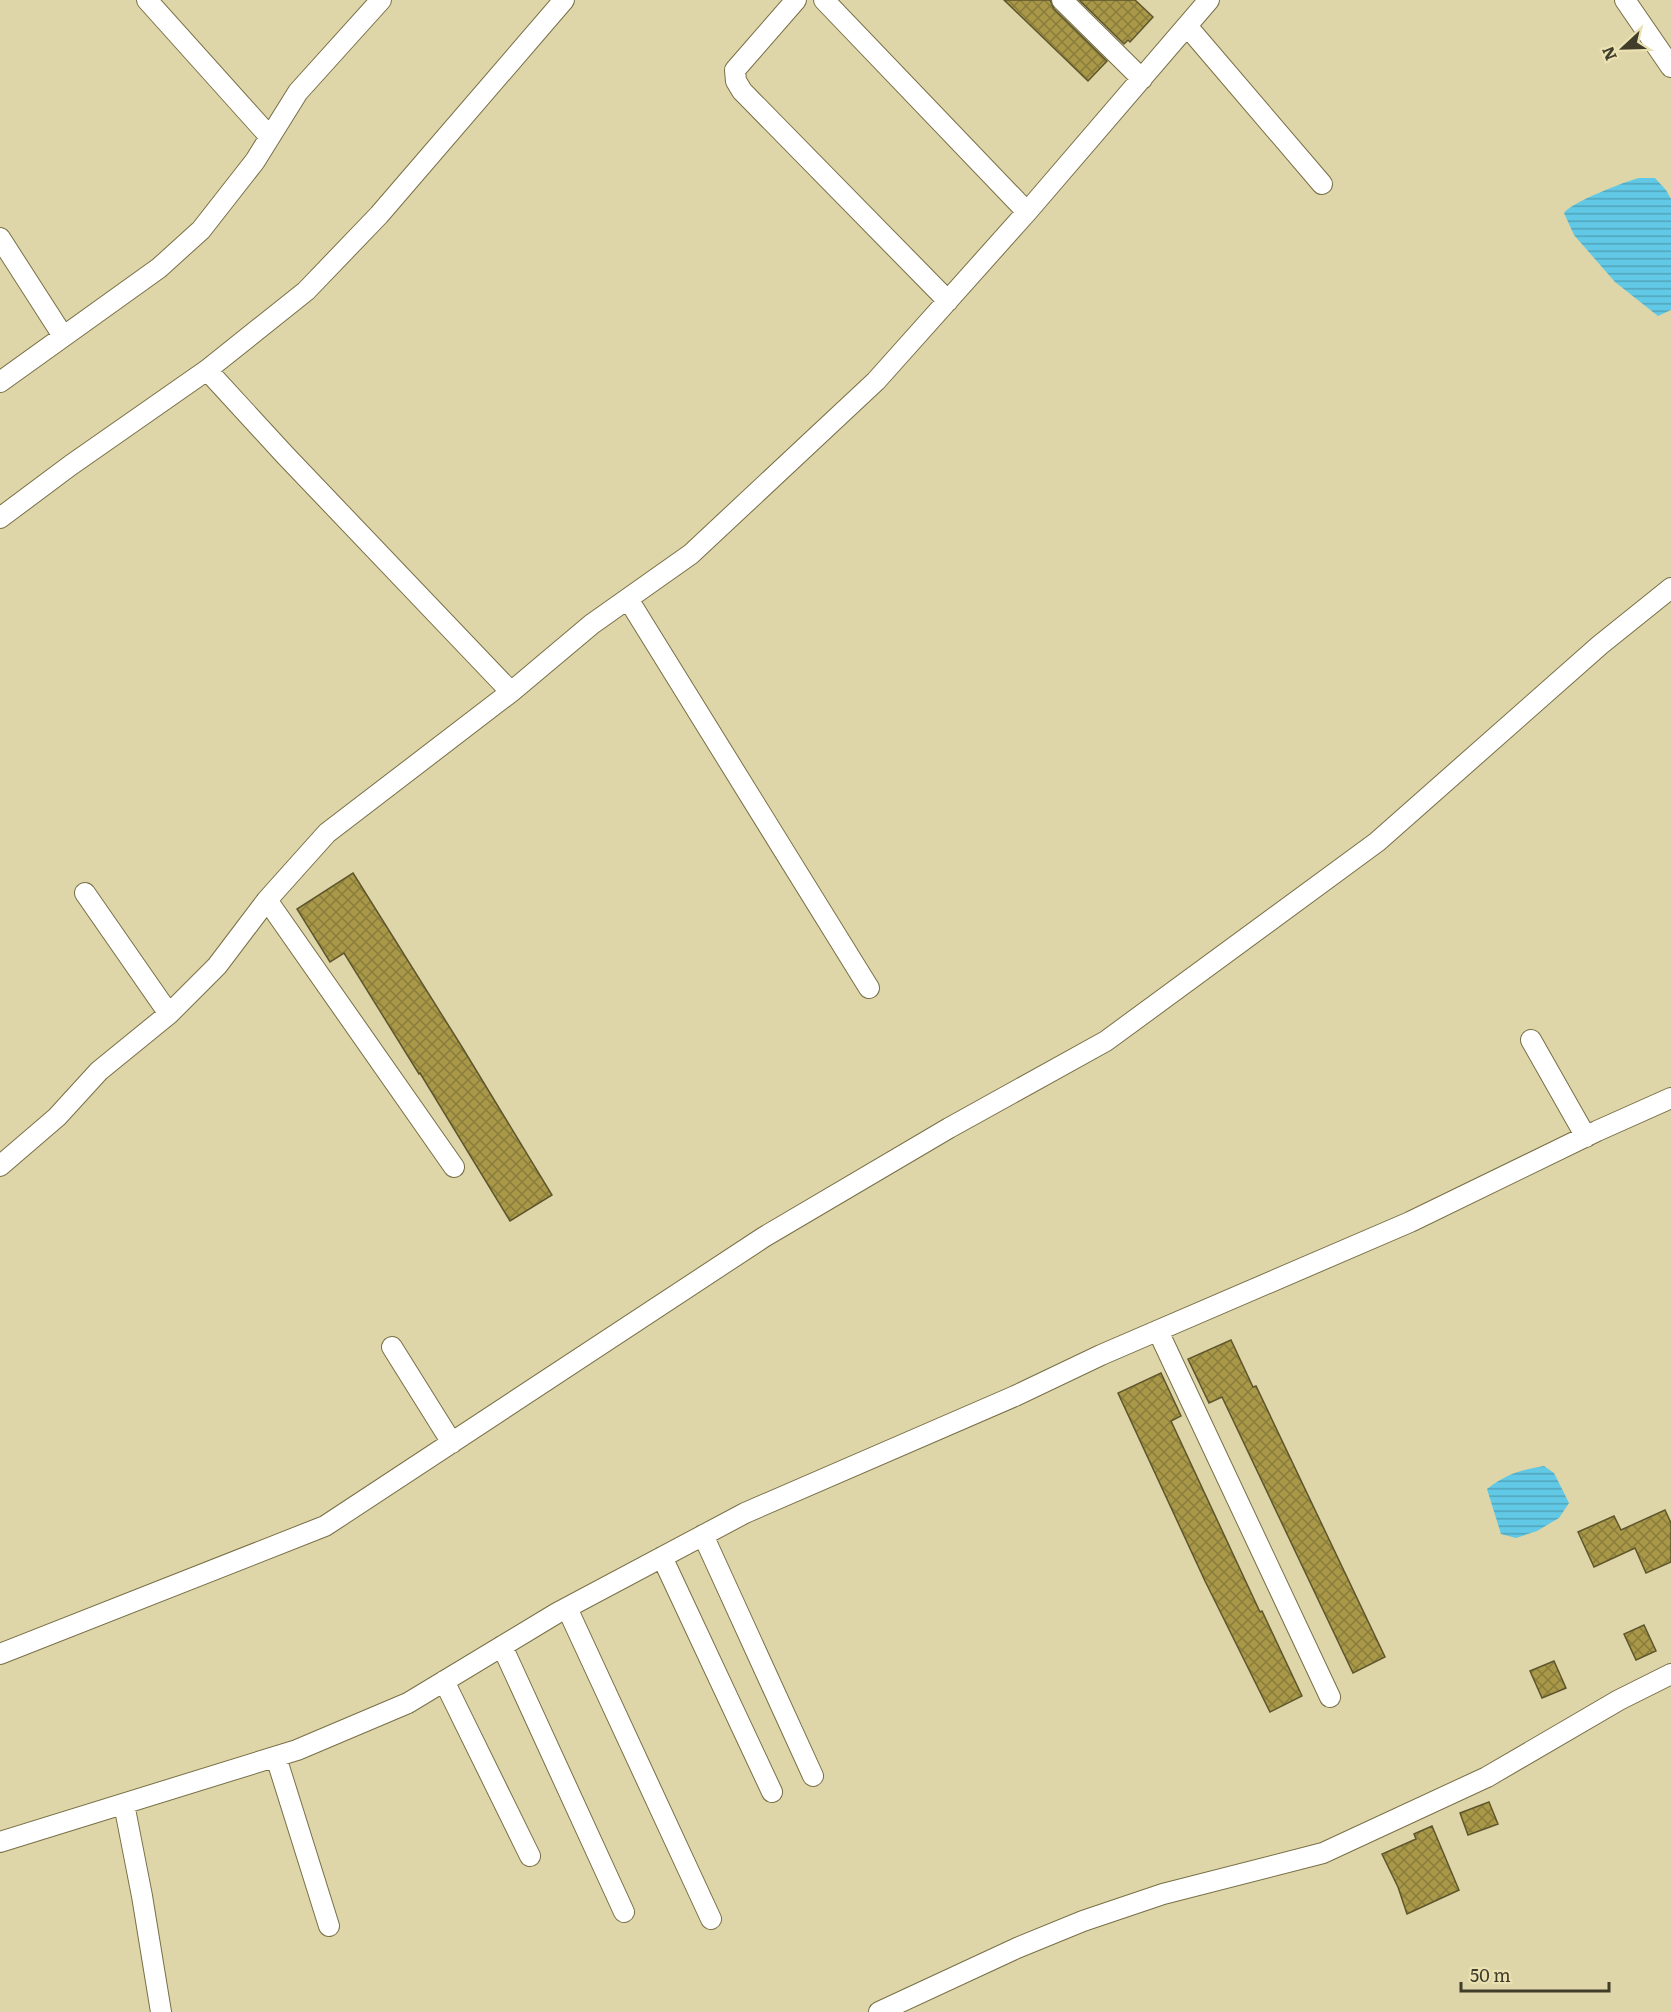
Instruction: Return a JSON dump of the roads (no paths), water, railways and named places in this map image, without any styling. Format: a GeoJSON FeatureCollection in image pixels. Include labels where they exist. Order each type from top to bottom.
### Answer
{"type":"FeatureCollection","features":[{"type":"Feature","properties":{"kind":"street"},"geometry":{"type":"LineString","coordinates":[[147,0],[270,137]]}},
{"type":"Feature","properties":{"kind":"street"},"geometry":{"type":"LineString","coordinates":[[1,378],[159,268],[201,230],[255,161],[298,92],[381,0]]}},
{"type":"Feature","properties":{"kind":"street"},"geometry":{"type":"LineString","coordinates":[[0,518],[207,370],[306,291],[379,216],[564,0]]}},
{"type":"Feature","properties":{"kind":"street"},"geometry":{"type":"LineString","coordinates":[[796,0],[735,70],[736,81],[750,99],[948,301]]}},
{"type":"Feature","properties":{"kind":"street"},"geometry":{"type":"LineString","coordinates":[[824,0],[1027,212]]}},
{"type":"Feature","properties":{"kind":"street"},"geometry":{"type":"LineString","coordinates":[[1062,0],[1142,79]]}},
{"type":"Feature","properties":{"kind":"street"},"geometry":{"type":"LineString","coordinates":[[0,1166],[57,1116],[99,1071],[169,1014],[217,966],[267,900],[327,833],[511,692],[592,624],[691,554],[876,381],[1027,212],[1209,0]]}},
{"type":"Feature","properties":{"kind":"street"},"geometry":{"type":"LineString","coordinates":[[1625,0],[1671,67]]}},
{"type":"Feature","properties":{"kind":"street"},"geometry":{"type":"LineString","coordinates":[[1187,26],[1322,184]]}},
{"type":"Feature","properties":{"kind":"street"},"geometry":{"type":"LineString","coordinates":[[0,238],[63,336]]}},
{"type":"Feature","properties":{"kind":"street"},"geometry":{"type":"LineString","coordinates":[[207,370],[511,692]]}},
{"type":"Feature","properties":{"kind":"street"},"geometry":{"type":"LineString","coordinates":[[0,1654],[325,1526],[764,1238],[949,1128],[1106,1041],[1377,842],[1600,645],[1671,588]]}},
{"type":"Feature","properties":{"kind":"street"},"geometry":{"type":"LineString","coordinates":[[628,599],[869,988]]}},
{"type":"Feature","properties":{"kind":"street"},"geometry":{"type":"LineString","coordinates":[[85,893],[169,1014]]}},
{"type":"Feature","properties":{"kind":"street"},"geometry":{"type":"LineString","coordinates":[[267,900],[454,1167]]}},
{"type":"Feature","properties":{"kind":"street"},"geometry":{"type":"LineString","coordinates":[[1531,1040],[1586,1137]]}},
{"type":"Feature","properties":{"kind":"street"},"geometry":{"type":"LineString","coordinates":[[0,1842],[297,1750],[408,1703],[567,1608],[745,1512],[1410,1222],[1671,1098]]}},
{"type":"Feature","properties":{"kind":"street"},"geometry":{"type":"LineString","coordinates":[[1158,1331],[1330,1696]]}},
{"type":"Feature","properties":{"kind":"street"},"geometry":{"type":"LineString","coordinates":[[392,1347],[452,1443]]}},
{"type":"Feature","properties":{"kind":"street"},"geometry":{"type":"LineString","coordinates":[[703,1535],[813,1776]]}},
{"type":"Feature","properties":{"kind":"street"},"geometry":{"type":"LineString","coordinates":[[662,1557],[772,1792]]}},
{"type":"Feature","properties":{"kind":"street"},"geometry":{"type":"LineString","coordinates":[[567,1608],[711,1919]]}},
{"type":"Feature","properties":{"kind":"street"},"geometry":{"type":"LineString","coordinates":[[502,1646],[624,1912]]}},
{"type":"Feature","properties":{"kind":"street"},"geometry":{"type":"LineString","coordinates":[[879,2012],[1017,1948],[1083,1921],[1163,1894],[1323,1853],[1487,1777],[1618,1700],[1671,1674]]}},
{"type":"Feature","properties":{"kind":"street"},"geometry":{"type":"LineString","coordinates":[[444,1681],[530,1856]]}},
{"type":"Feature","properties":{"kind":"street"},"geometry":{"type":"LineString","coordinates":[[276,1757],[328,1926]]}},
{"type":"Feature","properties":{"kind":"street"},"geometry":{"type":"LineString","coordinates":[[124,1804],[161,2012]]}},
{"type":"Feature","properties":{"kind":"water"},"geometry":{"type":"Polygon","coordinates":[[[1639,178],[1655,178],[1671,199],[1671,310],[1658,316],[1615,282],[1574,235],[1564,213],[1587,198],[1639,178]]]}},
{"type":"Feature","properties":{"kind":"water"},"geometry":{"type":"Polygon","coordinates":[[[1544,1466],[1554,1473],[1569,1503],[1559,1518],[1537,1531],[1516,1538],[1501,1534],[1487,1489],[1514,1473],[1544,1466]]]}}]}
